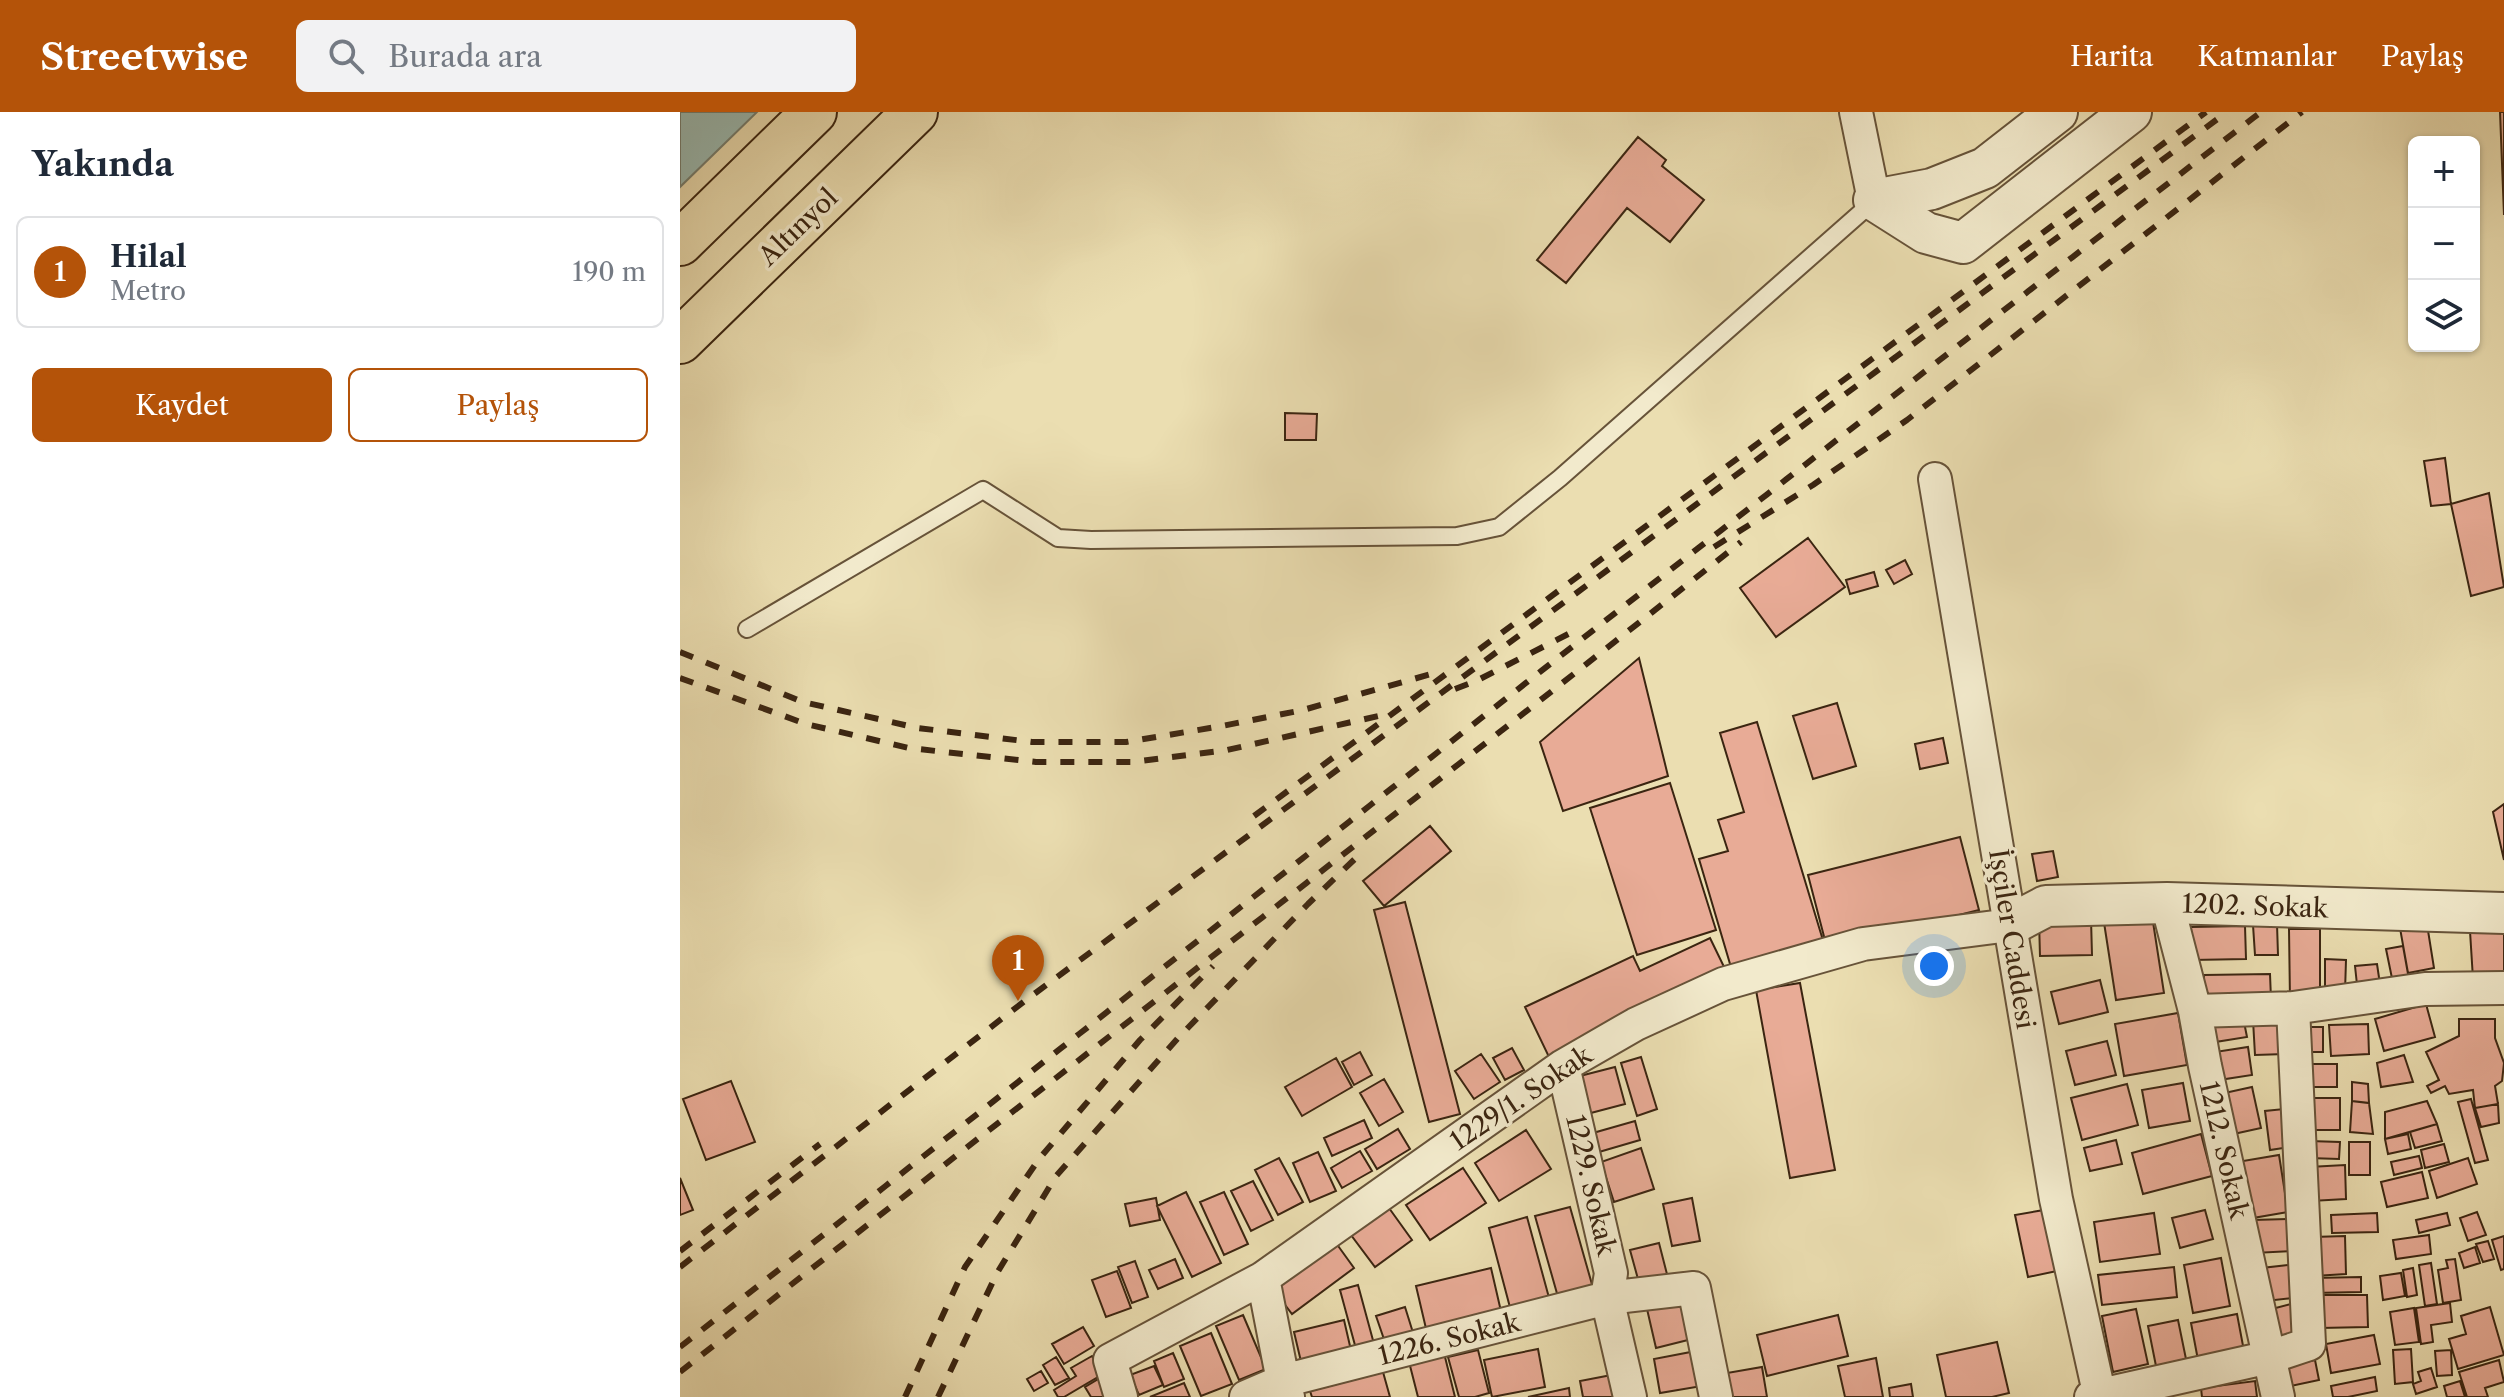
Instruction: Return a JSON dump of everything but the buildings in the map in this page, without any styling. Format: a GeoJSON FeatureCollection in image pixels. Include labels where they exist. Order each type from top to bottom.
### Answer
{"type":"FeatureCollection","features":[{"type":"Feature","properties":{"kind":"highway"},"geometry":{"type":"LineString","coordinates":[[680,243],[814,112]]}},
{"type":"Feature","properties":{"kind":"highway","name":"Altınyol"},"geometry":{"type":"LineString","coordinates":[[680,341],[915,112]]}},
{"type":"Feature","properties":{"kind":"street"},"geometry":{"type":"LineString","coordinates":[[1856,112],[1874,200],[1926,233],[1963,243],[2131,112]]}},
{"type":"Feature","properties":{"kind":"street"},"geometry":{"type":"LineString","coordinates":[[1874,200],[1932,189],[1985,168],[2057,112]]}},
{"type":"Feature","properties":{"kind":"street","name":"İşçiler Caddesi"},"geometry":{"type":"LineString","coordinates":[[1935,479],[2056,1199],[2097,1396]]}},
{"type":"Feature","properties":{"kind":"street","name":"1202. Sokak"},"geometry":{"type":"LineString","coordinates":[[2010,925],[2046,906],[2167,903],[2504,913]]}},
{"type":"Feature","properties":{"kind":"street","name":"1212. Sokak"},"geometry":{"type":"LineString","coordinates":[[2167,903],[2195,1011],[2278,1397]]}},
{"type":"Feature","properties":{"kind":"street","name":"1229/1. Sokak"},"geometry":{"type":"LineString","coordinates":[[1121,1397],[1110,1360],[1263,1278],[1563,1066],[1636,1024],[1723,984],[1863,944],[2010,925]]}},
{"type":"Feature","properties":{"kind":"street"},"geometry":{"type":"LineString","coordinates":[[2195,1011],[2293,1008],[2425,989],[2504,988]]}},
{"type":"Feature","properties":{"kind":"street"},"geometry":{"type":"LineString","coordinates":[[2097,1396],[2270,1357],[2309,1344],[2293,1008]]}},
{"type":"Feature","properties":{"kind":"street","name":"1229. Sokak"},"geometry":{"type":"LineString","coordinates":[[1563,1066],[1611,1273],[1607,1298],[1630,1397]]}},
{"type":"Feature","properties":{"kind":"street"},"geometry":{"type":"LineString","coordinates":[[1263,1278],[1286,1389]]}},
{"type":"Feature","properties":{"kind":"street","name":"1226. Sokak"},"geometry":{"type":"LineString","coordinates":[[1246,1397],[1286,1389],[1607,1298],[1694,1288],[1716,1397]]}},
{"type":"Feature","properties":{"kind":"lane"},"geometry":{"type":"LineString","coordinates":[[747,629],[983,490],[1058,538],[1457,536],[1499,527],[1560,478],[1874,200]]}},
{"type":"Feature","properties":{"kind":"water"},"geometry":{"type":"Polygon","coordinates":[[[680,112],[757,112],[680,187],[680,112]]]}},
{"type":"Feature","properties":{"kind":"railway"},"geometry":{"type":"LineString","coordinates":[[1254,816],[2206,112]]}},
{"type":"Feature","properties":{"kind":"railway"},"geometry":{"type":"LineString","coordinates":[[680,1267],[1026,1000],[2227,112]]}},
{"type":"Feature","properties":{"kind":"railway"},"geometry":{"type":"LineString","coordinates":[[680,1347],[1666,573],[2261,112]]}},
{"type":"Feature","properties":{"kind":"railway"},"geometry":{"type":"LineString","coordinates":[[1714,547],[1813,485],[1907,420],[2302,112]]}},
{"type":"Feature","properties":{"kind":"railway"},"geometry":{"type":"LineString","coordinates":[[680,1372],[1741,542]]}},
{"type":"Feature","properties":{"kind":"railway"},"geometry":{"type":"LineString","coordinates":[[1455,689],[1580,628]]}},
{"type":"Feature","properties":{"kind":"railway"},"geometry":{"type":"LineString","coordinates":[[680,652],[803,702],[918,728],[1032,742],[1126,742],[1222,726],[1303,710],[1442,671]]}},
{"type":"Feature","properties":{"kind":"railway"},"geometry":{"type":"LineString","coordinates":[[680,678],[806,724],[909,748],[1036,762],[1132,762],[1227,750],[1383,715]]}},
{"type":"Feature","properties":{"kind":"railway"},"geometry":{"type":"LineString","coordinates":[[938,1397],[997,1273],[1056,1176],[1179,1037],[1360,854]]}},
{"type":"Feature","properties":{"kind":"railway"},"geometry":{"type":"LineString","coordinates":[[905,1397],[965,1267],[1039,1159],[1140,1040],[1213,966]]}},
{"type":"Feature","properties":{"kind":"railway"},"geometry":{"type":"LineString","coordinates":[[680,1251],[820,1144]]}},
{"type":"Feature","properties":{"kind":"place","name":"Hilal"},"geometry":{"type":"Point","coordinates":[1018,1001]}}]}
